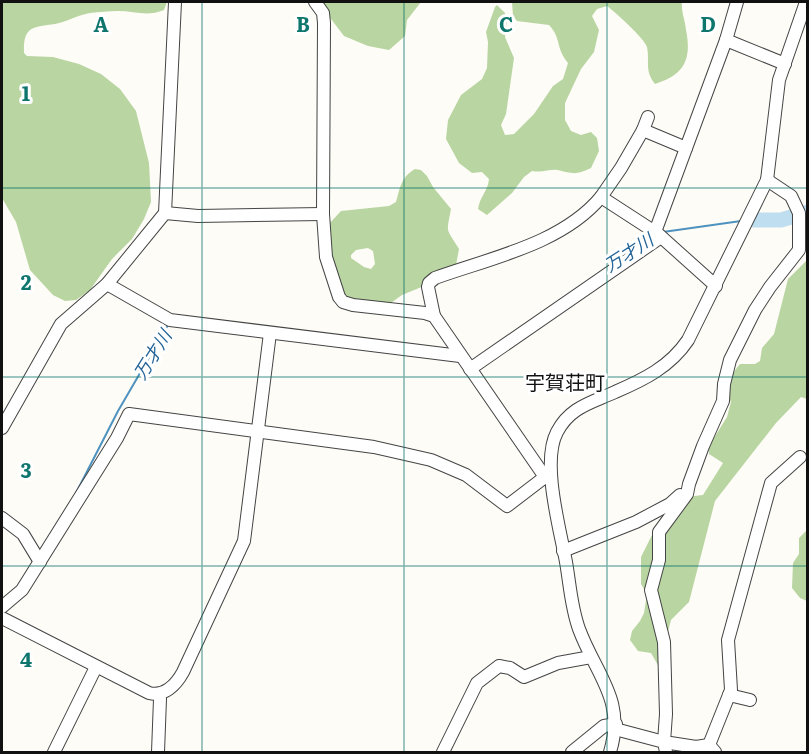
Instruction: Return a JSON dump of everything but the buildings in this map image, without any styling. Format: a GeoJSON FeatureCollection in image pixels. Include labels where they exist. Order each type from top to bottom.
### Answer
{"type":"FeatureCollection","features":[{"type":"Feature","properties":{"kind":"street"},"geometry":{"type":"LineString","coordinates":[[2,428],[61,324],[107,284],[165,213],[175,2]]}},
{"type":"Feature","properties":{"kind":"street"},"geometry":{"type":"LineString","coordinates":[[315,2],[323,13],[324,23],[323,214],[326,257],[334,285],[342,301],[353,305],[434,316]]}},
{"type":"Feature","properties":{"kind":"street"},"geometry":{"type":"LineString","coordinates":[[470,369],[657,234],[726,40],[737,2]]}},
{"type":"Feature","properties":{"kind":"street"},"geometry":{"type":"LineString","coordinates":[[610,753],[615,727],[614,707],[572,608],[548,478],[553,443],[565,420],[579,406],[658,370],[675,358],[688,340],[767,180],[776,99],[784,64],[806,2]]}},
{"type":"Feature","properties":{"kind":"street"},"geometry":{"type":"LineString","coordinates":[[726,40],[784,64]]}},
{"type":"Feature","properties":{"kind":"street"},"geometry":{"type":"LineString","coordinates":[[548,478],[434,316],[429,283],[435,278],[515,252],[568,226],[587,212],[601,197],[621,168],[648,117]]}},
{"type":"Feature","properties":{"kind":"street"},"geometry":{"type":"LineString","coordinates":[[643,130],[686,148]]}},
{"type":"Feature","properties":{"kind":"street"},"geometry":{"type":"LineString","coordinates":[[665,747],[664,642],[651,590],[660,560],[659,532],[687,494],[723,401],[724,384],[730,360],[760,303],[799,250],[800,215],[788,193],[767,180]]}},
{"type":"Feature","properties":{"kind":"street"},"geometry":{"type":"LineString","coordinates":[[601,197],[657,234],[716,286]]}},
{"type":"Feature","properties":{"kind":"street"},"geometry":{"type":"LineString","coordinates":[[165,213],[198,216],[323,214]]}},
{"type":"Feature","properties":{"kind":"street"},"geometry":{"type":"LineString","coordinates":[[107,284],[170,320],[270,337],[460,356]]}},
{"type":"Feature","properties":{"kind":"street"},"geometry":{"type":"LineString","coordinates":[[2,618],[96,668],[149,693],[158,694],[169,689],[179,680],[244,541],[270,337]]}},
{"type":"Feature","properties":{"kind":"street"},"geometry":{"type":"LineString","coordinates":[[2,607],[22,590],[37,558],[111,448],[129,414],[374,447],[431,460],[466,475],[507,506],[548,478]]}},
{"type":"Feature","properties":{"kind":"street"},"geometry":{"type":"LineString","coordinates":[[572,753],[604,726],[615,727],[665,747],[712,749],[731,690],[728,640],[771,483],[800,457]]}},
{"type":"Feature","properties":{"kind":"street"},"geometry":{"type":"LineString","coordinates":[[563,551],[636,522],[670,504],[689,484]]}},
{"type":"Feature","properties":{"kind":"street"},"geometry":{"type":"LineString","coordinates":[[2,518],[23,534],[37,558]]}},
{"type":"Feature","properties":{"kind":"street"},"geometry":{"type":"LineString","coordinates":[[443,753],[477,683],[499,666],[510,668],[524,677],[558,663],[591,657]]}},
{"type":"Feature","properties":{"kind":"street"},"geometry":{"type":"LineString","coordinates":[[54,753],[96,668]]}},
{"type":"Feature","properties":{"kind":"street"},"geometry":{"type":"LineString","coordinates":[[158,694],[160,699],[158,753]]}},
{"type":"Feature","properties":{"kind":"street"},"geometry":{"type":"LineString","coordinates":[[729,694],[750,700]]}},
{"type":"Feature","properties":{"kind":"green space"},"geometry":{"type":"Polygon","coordinates":[[[2,2],[167,2],[164,10],[152,13],[118,11],[86,14],[59,23],[35,27],[25,38],[24,53],[27,56],[53,57],[79,64],[101,74],[120,89],[136,111],[149,163],[151,202],[144,219],[132,239],[112,259],[90,290],[76,300],[65,301],[53,295],[30,270],[16,222],[2,198],[2,2]]]}},
{"type":"Feature","properties":{"kind":"green space"},"geometry":{"type":"Polygon","coordinates":[[[318,2],[421,2],[407,20],[405,36],[389,50],[368,46],[344,36],[318,2]]]}},
{"type":"Feature","properties":{"kind":"green space"},"geometry":{"type":"Polygon","coordinates":[[[512,2],[682,2],[688,50],[684,65],[679,71],[655,84],[648,70],[648,52],[645,43],[607,6],[597,9],[592,16],[599,30],[594,52],[581,69],[565,103],[565,120],[571,131],[581,135],[591,132],[597,138],[599,151],[591,168],[574,173],[554,170],[532,171],[487,215],[478,209],[489,179],[482,172],[472,173],[459,163],[446,139],[448,120],[461,95],[482,79],[487,68],[486,32],[495,7],[497,5],[505,13],[507,22],[505,37],[514,58],[506,114],[501,125],[505,135],[514,134],[534,114],[553,86],[563,79],[568,63],[549,25],[517,21],[513,16],[512,2]]]}},
{"type":"Feature","properties":{"kind":"green space"},"geometry":{"type":"Polygon","coordinates":[[[415,169],[421,170],[427,176],[451,209],[448,227],[449,234],[459,249],[456,265],[424,286],[402,295],[388,305],[348,299],[334,276],[328,225],[341,211],[389,206],[396,202],[402,183],[415,169]],[[368,248],[356,250],[351,258],[371,269],[375,264],[373,251],[368,248]]]}},
{"type":"Feature","properties":{"kind":"green space"},"geometry":{"type":"Polygon","coordinates":[[[807,260],[807,399],[801,397],[776,423],[715,501],[689,602],[671,620],[659,667],[651,653],[638,651],[630,640],[632,631],[644,613],[647,594],[641,584],[641,557],[665,509],[667,499],[674,492],[686,497],[703,495],[723,463],[709,454],[709,446],[727,417],[731,402],[729,388],[732,377],[740,364],[755,364],[760,361],[762,348],[774,334],[788,279],[807,260]]]}},
{"type":"Feature","properties":{"kind":"green space"},"geometry":{"type":"Polygon","coordinates":[[[807,530],[807,601],[800,598],[792,588],[793,563],[799,554],[799,538],[807,530]]]}},
{"type":"Feature","properties":{"kind":"waterway","name":"万才川"},"geometry":{"type":"LineString","coordinates":[[753,220],[781,220],[808,212]]}},
{"type":"Feature","properties":{"kind":"waterway","name":"万才川"},"geometry":{"type":"LineString","coordinates":[[663,232],[741,221]]}},
{"type":"Feature","properties":{"kind":"waterway","name":"万才川"},"geometry":{"type":"LineString","coordinates":[[76,493],[118,411],[168,325]]}},
{"type":"Feature","properties":{"kind":"district","name":"宇賀荘町"},"geometry":{"type":"Point","coordinates":[565,383]}}]}
